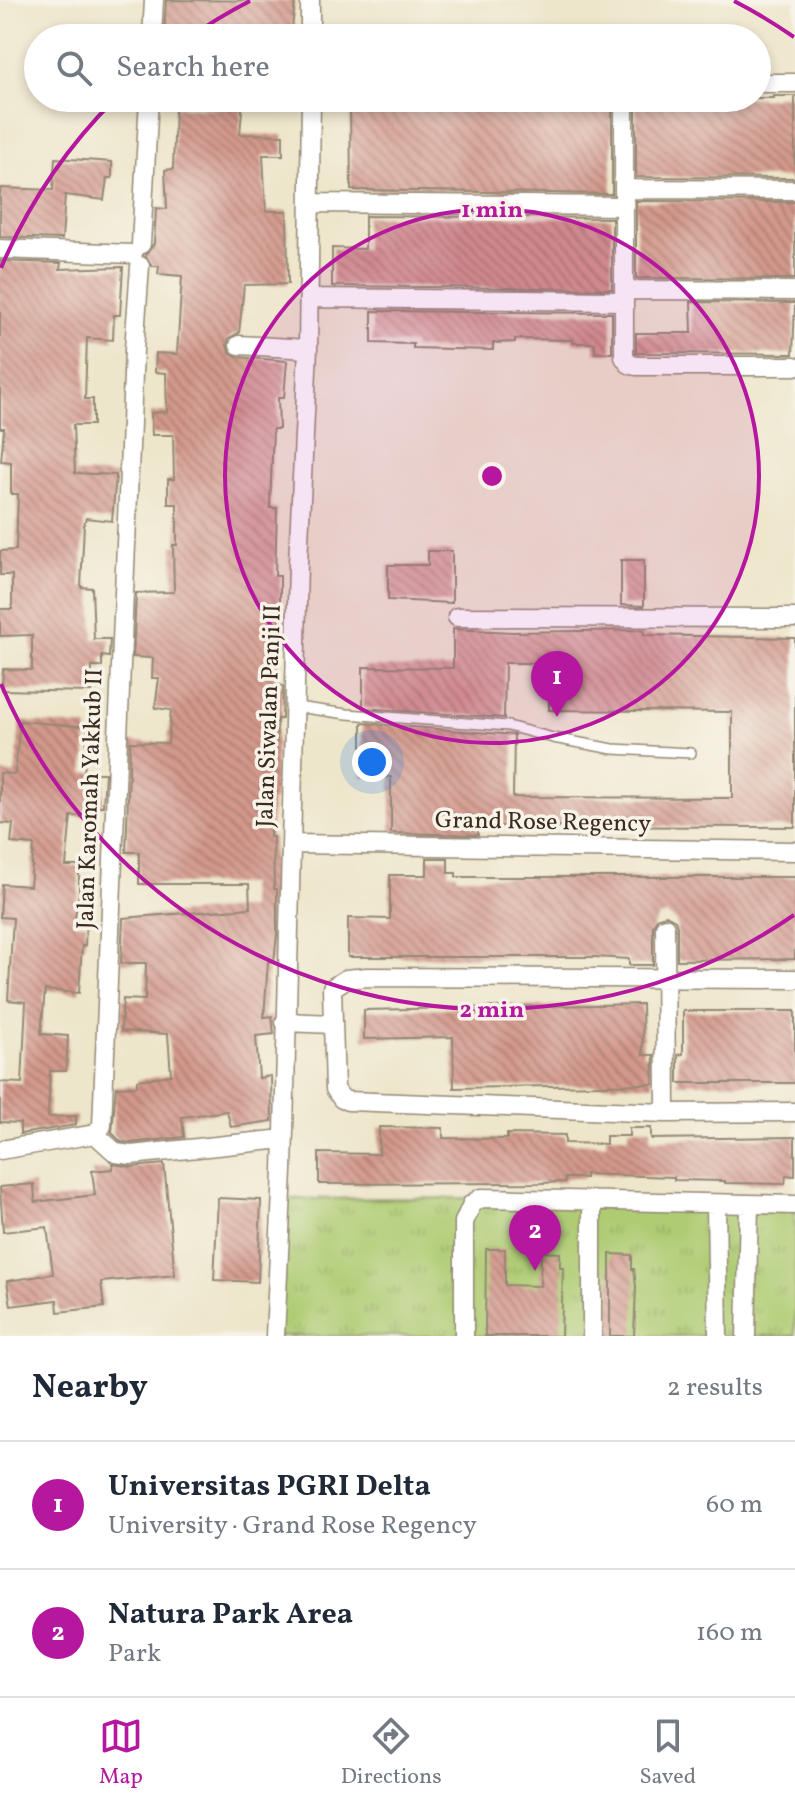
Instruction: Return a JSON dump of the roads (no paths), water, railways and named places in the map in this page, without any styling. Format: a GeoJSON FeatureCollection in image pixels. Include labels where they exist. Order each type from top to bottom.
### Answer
{"type":"FeatureCollection","features":[{"type":"Feature","properties":{"kind":"street"},"geometry":{"type":"LineString","coordinates":[[153,24],[154,0]]}},
{"type":"Feature","properties":{"kind":"street"},"geometry":{"type":"LineString","coordinates":[[310,0],[310,24]]}},
{"type":"Feature","properties":{"kind":"street"},"geometry":{"type":"LineString","coordinates":[[771,83],[795,83]]}},
{"type":"Feature","properties":{"kind":"street","name":"Jalan Karomah Yakkub II"},"geometry":{"type":"LineString","coordinates":[[95,1134],[102,1126],[138,255],[148,112]]}},
{"type":"Feature","properties":{"kind":"street","name":"Jalan Siwalan Panji II"},"geometry":{"type":"LineString","coordinates":[[275,1336],[298,564],[310,298],[311,112]]}},
{"type":"Feature","properties":{"kind":"street"},"geometry":{"type":"LineString","coordinates":[[624,112],[624,357],[629,364],[795,366]]}},
{"type":"Feature","properties":{"kind":"street"},"geometry":{"type":"LineString","coordinates":[[311,203],[624,197],[795,190]]}},
{"type":"Feature","properties":{"kind":"street"},"geometry":{"type":"LineString","coordinates":[[0,249],[138,255]]}},
{"type":"Feature","properties":{"kind":"street"},"geometry":{"type":"LineString","coordinates":[[310,298],[795,291]]}},
{"type":"Feature","properties":{"kind":"street"},"geometry":{"type":"LineString","coordinates":[[239,345],[308,349]]}},
{"type":"Feature","properties":{"kind":"street"},"geometry":{"type":"LineString","coordinates":[[457,617],[795,618]]}},
{"type":"Feature","properties":{"kind":"street","name":"Grand Rose Regency"},"geometry":{"type":"LineString","coordinates":[[291,844],[795,851]]}},
{"type":"Feature","properties":{"kind":"street"},"geometry":{"type":"LineString","coordinates":[[665,927],[666,1113]]}},
{"type":"Feature","properties":{"kind":"street"},"geometry":{"type":"LineString","coordinates":[[795,979],[367,977],[346,979],[332,988],[335,1089],[348,1101],[666,1113],[795,1112]]}},
{"type":"Feature","properties":{"kind":"street"},"geometry":{"type":"LineString","coordinates":[[285,1022],[333,1024]]}},
{"type":"Feature","properties":{"kind":"street"},"geometry":{"type":"LineString","coordinates":[[0,1150],[95,1134],[116,1153],[131,1155],[283,1139]]}},
{"type":"Feature","properties":{"kind":"street"},"geometry":{"type":"LineString","coordinates":[[464,1336],[464,1222],[472,1204],[481,1198],[795,1205]]}},
{"type":"Feature","properties":{"kind":"street"},"geometry":{"type":"LineString","coordinates":[[592,1200],[592,1336]]}},
{"type":"Feature","properties":{"kind":"street"},"geometry":{"type":"LineString","coordinates":[[716,1204],[718,1336]]}},
{"type":"Feature","properties":{"kind":"street"},"geometry":{"type":"LineString","coordinates":[[746,1336],[749,1205]]}},
{"type":"Feature","properties":{"kind":"lane"},"geometry":{"type":"LineString","coordinates":[[296,707],[347,714],[508,726],[613,749],[691,753]]}},
{"type":"Feature","properties":{"kind":"place","name":"Universitas PGRI Delta"},"geometry":{"type":"Point","coordinates":[557,717]}},
{"type":"Feature","properties":{"kind":"place","name":"Natura Park Area"},"geometry":{"type":"Point","coordinates":[535,1271]}}]}
